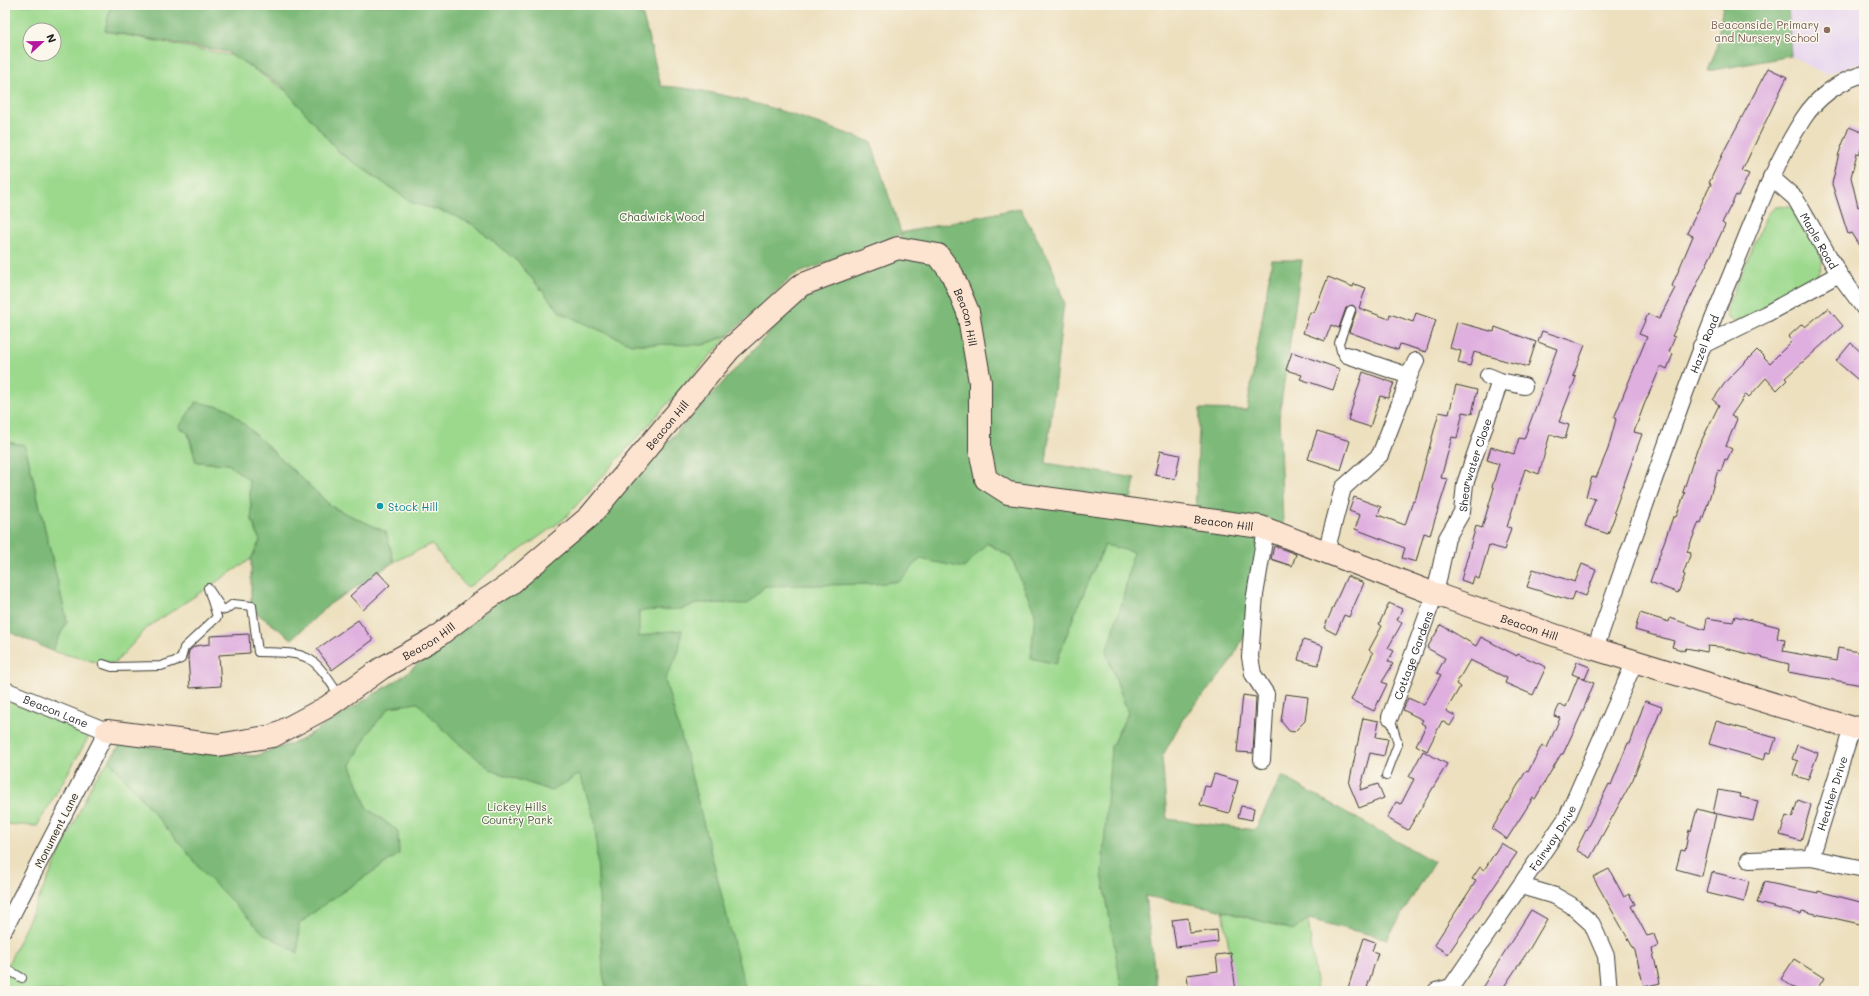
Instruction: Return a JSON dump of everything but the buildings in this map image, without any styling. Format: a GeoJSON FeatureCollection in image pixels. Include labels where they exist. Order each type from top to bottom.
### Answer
{"type":"FeatureCollection","features":[{"type":"Feature","properties":{"kind":"street","name":"Hazel Road"},"geometry":{"type":"LineString","coordinates":[[1595,649],[1701,346],[1771,177],[1803,118],[1824,95],[1847,79],[1864,74]]}},
{"type":"Feature","properties":{"kind":"street","name":"Maple Road"},"geometry":{"type":"LineString","coordinates":[[1771,177],[1795,198],[1839,274],[1864,308]]}},
{"type":"Feature","properties":{"kind":"street","name":"Beacon Hill"},"geometry":{"type":"LineString","coordinates":[[107,731],[218,745],[273,736],[327,707],[382,668],[434,638],[481,603],[510,584],[589,517],[730,349],[801,285],[898,248],[938,255],[952,274],[968,312],[980,382],[980,450],[986,479],[1008,493],[1230,522],[1266,529],[1436,594],[1595,649],[1858,727]]}},
{"type":"Feature","properties":{"kind":"street"},"geometry":{"type":"LineString","coordinates":[[1701,346],[1766,314],[1839,274]]}},
{"type":"Feature","properties":{"kind":"street"},"geometry":{"type":"LineString","coordinates":[[1347,355],[1408,376]]}},
{"type":"Feature","properties":{"kind":"street"},"geometry":{"type":"LineString","coordinates":[[1326,552],[1343,488],[1380,455],[1403,395],[1408,376],[1416,361]]}},
{"type":"Feature","properties":{"kind":"street","name":"Shearwater Close"},"geometry":{"type":"LineString","coordinates":[[1436,594],[1447,538],[1462,512],[1465,484],[1494,379],[1524,386]]}},
{"type":"Feature","properties":{"kind":"street"},"geometry":{"type":"LineString","coordinates":[[1262,760],[1266,694],[1253,674],[1250,657],[1255,595],[1266,529]]}},
{"type":"Feature","properties":{"kind":"street","name":"Cottage Gardens"},"geometry":{"type":"LineString","coordinates":[[1390,717],[1436,594]]}},
{"type":"Feature","properties":{"kind":"street","name":"Fairway Drive"},"geometry":{"type":"LineString","coordinates":[[1445,990],[1521,886],[1567,817],[1635,661]]}},
{"type":"Feature","properties":{"kind":"street","name":"Beacon Lane"},"geometry":{"type":"LineString","coordinates":[[5,690],[107,731]]}},
{"type":"Feature","properties":{"kind":"street","name":"Heather Drive"},"geometry":{"type":"LineString","coordinates":[[1811,858],[1858,727]]}},
{"type":"Feature","properties":{"kind":"street","name":"Monument Lane"},"geometry":{"type":"LineString","coordinates":[[5,928],[107,731]]}},
{"type":"Feature","properties":{"kind":"street"},"geometry":{"type":"LineString","coordinates":[[1749,860],[1811,858],[1864,869]]}},
{"type":"Feature","properties":{"kind":"street"},"geometry":{"type":"LineString","coordinates":[[1521,886],[1555,896],[1571,905],[1592,924],[1606,956],[1609,991]]}},
{"type":"Feature","properties":{"kind":"lane"},"geometry":{"type":"LineString","coordinates":[[1347,355],[1341,351],[1339,343],[1351,310]]}},
{"type":"Feature","properties":{"kind":"lane"},"geometry":{"type":"LineString","coordinates":[[103,664],[112,667],[161,666],[181,659],[184,648],[217,617],[208,588],[222,609],[226,610],[233,604],[252,606],[258,652],[301,654],[313,660],[323,670],[340,698]]}},
{"type":"Feature","properties":{"kind":"lane"},"geometry":{"type":"LineString","coordinates":[[1386,776],[1398,744],[1390,717]]}},
{"type":"Feature","properties":{"kind":"lane"},"geometry":{"type":"LineString","coordinates":[[5,968],[22,978]]}},
{"type":"Feature","properties":{"kind":"shaded area","name":"Beaconside Primary and Nursery School"},"geometry":{"type":"Polygon","coordinates":[[[1788,5],[1864,5],[1864,62],[1825,74],[1791,56],[1788,5]]]}},
{"type":"Feature","properties":{"kind":"green space"},"geometry":{"type":"Polygon","coordinates":[[[5,5],[111,5],[105,31],[234,56],[288,92],[340,153],[413,203],[448,213],[472,224],[517,261],[561,313],[703,345],[729,335],[564,519],[467,588],[431,544],[394,562],[386,532],[332,507],[227,408],[188,434],[196,462],[228,464],[249,480],[252,520],[260,541],[251,559],[148,627],[115,663],[100,663],[52,651],[67,621],[25,445],[5,442],[5,5]]]}},
{"type":"Feature","properties":{"kind":"green space","name":"Chadwick Wood"},"geometry":{"type":"Polygon","coordinates":[[[111,5],[640,5],[661,86],[714,93],[741,99],[794,115],[871,142],[901,233],[1020,208],[1051,263],[1064,302],[1046,463],[1135,478],[1131,500],[1261,536],[1259,610],[1227,668],[1184,717],[1162,757],[1167,819],[1255,830],[1282,776],[1434,862],[1387,939],[1308,919],[1294,930],[1212,908],[1145,896],[1157,991],[1122,991],[1102,873],[1111,747],[1128,713],[1106,652],[1123,600],[1133,552],[1105,545],[1074,615],[1056,664],[1031,658],[1035,613],[1011,557],[987,543],[964,568],[920,559],[900,581],[876,584],[765,586],[748,604],[700,603],[681,609],[639,611],[639,637],[661,632],[682,630],[679,651],[665,680],[682,739],[746,991],[607,991],[603,975],[595,822],[580,774],[552,791],[493,771],[453,739],[418,703],[390,707],[368,733],[351,765],[367,808],[398,831],[399,854],[326,903],[299,924],[298,953],[263,933],[207,876],[109,760],[121,744],[255,756],[299,741],[399,679],[582,534],[799,301],[896,259],[901,234],[794,275],[729,335],[703,345],[631,344],[561,313],[517,261],[472,224],[448,213],[413,203],[340,153],[281,85],[227,52],[105,31],[111,5]]]}},
{"type":"Feature","properties":{"kind":"green space"},"geometry":{"type":"Polygon","coordinates":[[[1723,5],[1788,5],[1791,56],[1708,71],[1716,50],[1723,5]]]}},
{"type":"Feature","properties":{"kind":"green space"},"geometry":{"type":"Polygon","coordinates":[[[1790,206],[1818,248],[1822,260],[1821,270],[1812,283],[1735,323],[1727,316],[1727,307],[1767,214],[1776,207],[1790,206]]]}},
{"type":"Feature","properties":{"kind":"green space"},"geometry":{"type":"Polygon","coordinates":[[[1272,260],[1302,260],[1279,417],[1283,524],[1195,512],[1200,409],[1247,410],[1272,260]]]}},
{"type":"Feature","properties":{"kind":"green space","name":"Lickey Hills Country Park"},"geometry":{"type":"Polygon","coordinates":[[[799,301],[986,543],[1011,557],[1035,613],[1031,658],[1056,663],[1074,615],[1105,544],[1133,552],[1123,600],[1106,652],[1128,713],[1111,747],[1122,991],[5,991],[5,971],[93,782],[121,744],[255,756],[299,741],[399,679],[582,534],[799,301]]]}},
{"type":"Feature","properties":{"kind":"green space"},"geometry":{"type":"Polygon","coordinates":[[[196,402],[227,408],[332,507],[386,532],[394,562],[330,604],[292,639],[251,609],[251,559],[260,541],[252,520],[249,480],[228,464],[196,462],[189,434],[179,427],[196,402]]]}},
{"type":"Feature","properties":{"kind":"green space"},"geometry":{"type":"Polygon","coordinates":[[[5,442],[25,445],[67,621],[52,651],[5,630],[5,442]]]}},
{"type":"Feature","properties":{"kind":"green space"},"geometry":{"type":"Polygon","coordinates":[[[5,700],[91,733],[37,826],[5,824],[5,700]]]}},
{"type":"Feature","properties":{"kind":"green space"},"geometry":{"type":"Polygon","coordinates":[[[1223,911],[1294,930],[1308,919],[1317,991],[1236,991],[1223,911]]]}},
{"type":"Feature","properties":{"kind":"place","name":"Beaconside Primary and Nursery School"},"geometry":{"type":"Point","coordinates":[1827,30]}},
{"type":"Feature","properties":{"kind":"place","name":"Stock Hill"},"geometry":{"type":"Point","coordinates":[380,506]}}]}
